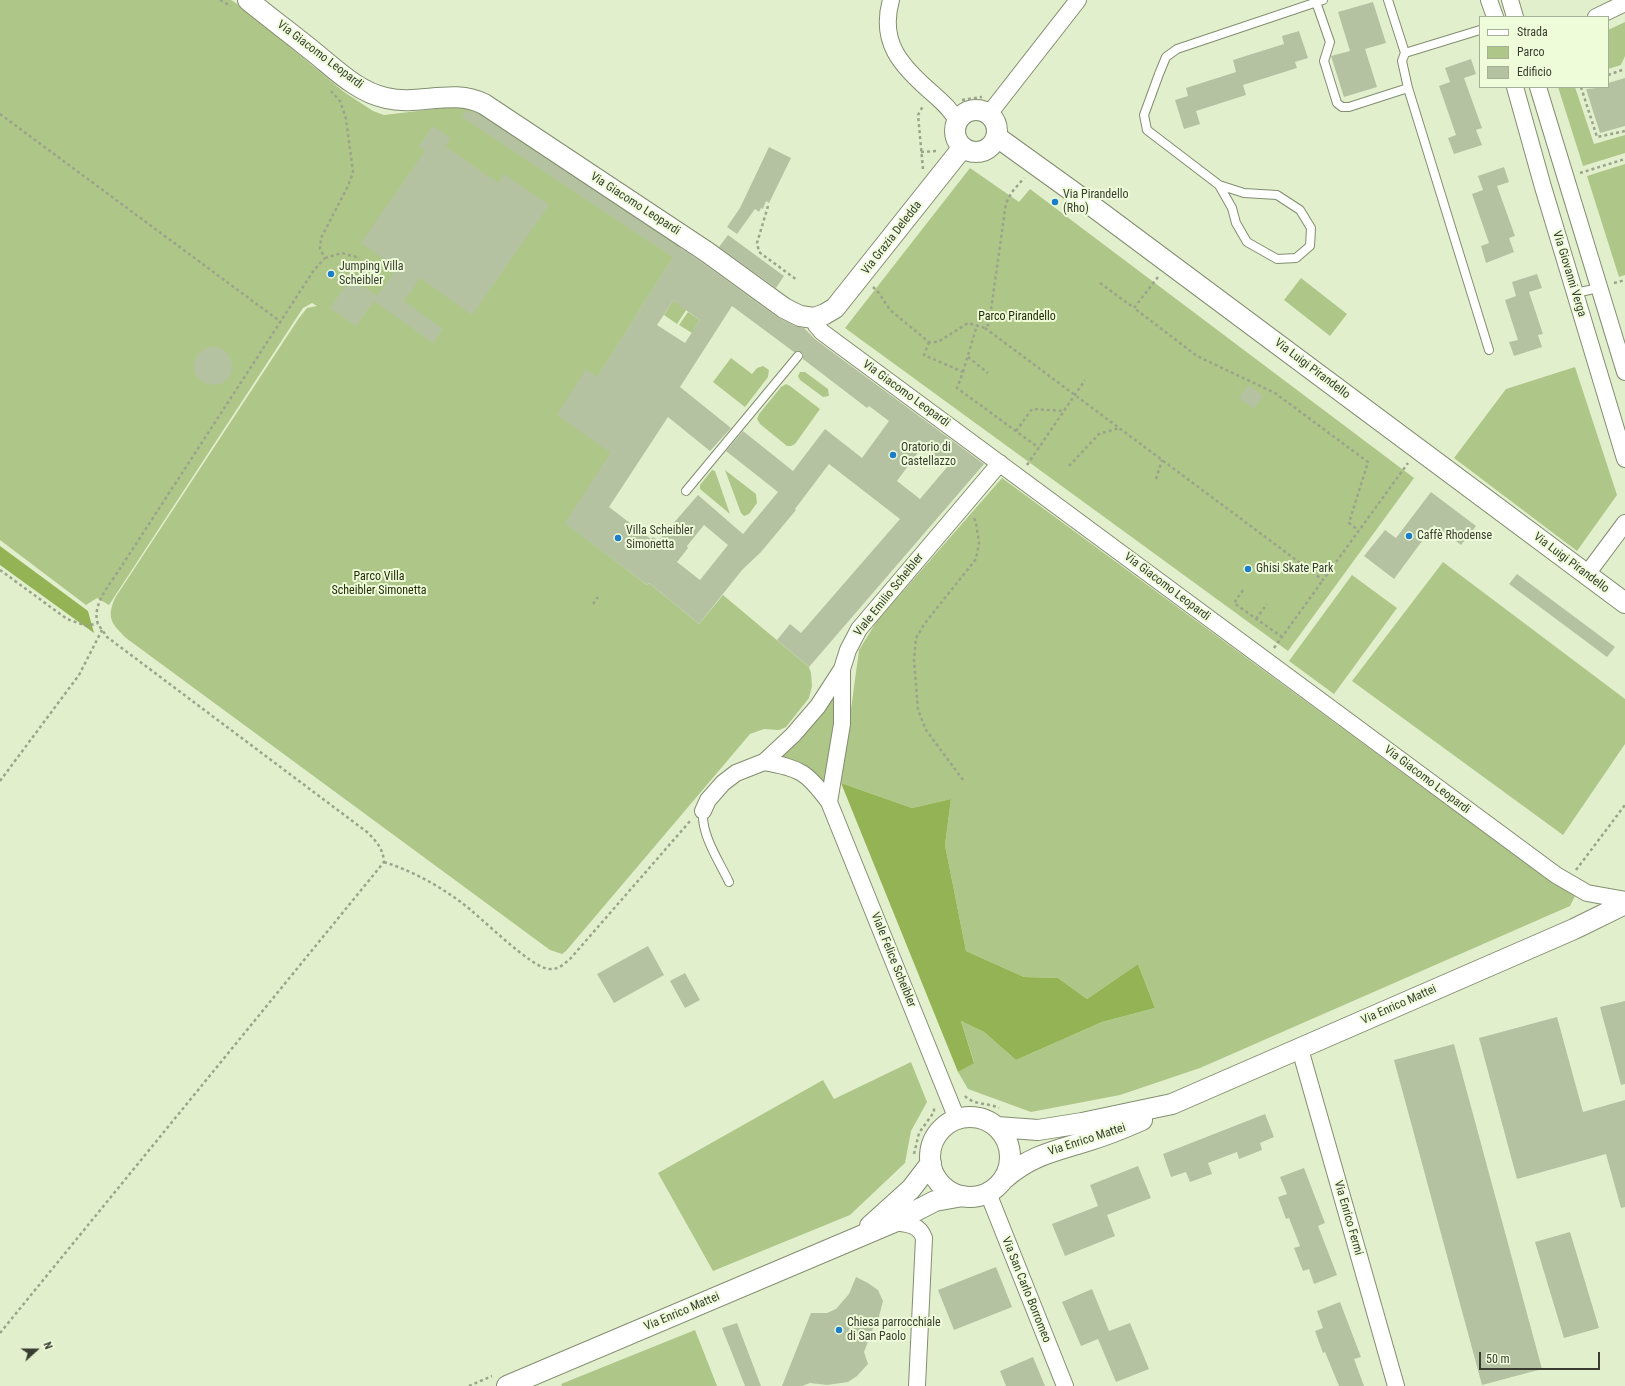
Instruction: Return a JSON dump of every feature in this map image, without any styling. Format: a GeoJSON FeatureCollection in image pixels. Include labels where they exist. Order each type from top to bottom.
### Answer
{"type":"FeatureCollection","features":[{"type":"Feature","properties":{"kind":"street"},"geometry":{"type":"LineString","coordinates":[[891,0],[888,23],[889,37],[895,53],[910,74],[944,103],[957,121]]}},
{"type":"Feature","properties":{"kind":"street"},"geometry":{"type":"LineString","coordinates":[[988,104],[997,124],[997,137],[989,149],[983,152],[969,151],[963,148],[955,135],[957,121],[968,111],[983,110],[988,104],[1078,0]]}},
{"type":"Feature","properties":{"kind":"street"},"geometry":{"type":"LineString","coordinates":[[1489,0],[1495,16]]}},
{"type":"Feature","properties":{"kind":"street"},"geometry":{"type":"LineString","coordinates":[[1510,0],[1515,16]]}},
{"type":"Feature","properties":{"kind":"street"},"geometry":{"type":"LineString","coordinates":[[1598,16],[1625,3]]}},
{"type":"Feature","properties":{"kind":"street","name":"Via Giacomo Leopardi"},"geometry":{"type":"LineString","coordinates":[[242,5],[347,78],[378,96],[388,99],[466,97],[484,104],[707,252],[784,308],[800,316],[1556,875],[1587,893],[1625,900]]}},
{"type":"Feature","properties":{"kind":"street","name":"Via Giovanni Verga"},"geometry":{"type":"LineString","coordinates":[[1515,88],[1625,459]]}},
{"type":"Feature","properties":{"kind":"street","name":"Via Giovanni Verga"},"geometry":{"type":"LineString","coordinates":[[1538,88],[1565,178],[1605,286],[1625,372]]}},
{"type":"Feature","properties":{"kind":"street","name":"Via Luigi Pirandello"},"geometry":{"type":"LineString","coordinates":[[997,137],[1625,603]]}},
{"type":"Feature","properties":{"kind":"street","name":"Via Grazia Deledda"},"geometry":{"type":"LineString","coordinates":[[815,327],[842,301],[963,148]]}},
{"type":"Feature","properties":{"kind":"street","name":"Viale Emilio Scheibler"},"geometry":{"type":"LineString","coordinates":[[703,811],[708,800],[723,783],[736,773],[764,762],[793,735],[818,706],[842,669],[848,650],[859,629],[1000,463]]}},
{"type":"Feature","properties":{"kind":"street"},"geometry":{"type":"LineString","coordinates":[[1587,574],[1625,523]]}},
{"type":"Feature","properties":{"kind":"street"},"geometry":{"type":"LineString","coordinates":[[829,802],[842,724],[842,669]]}},
{"type":"Feature","properties":{"kind":"street","name":"Viale Felice Scheibler"},"geometry":{"type":"LineString","coordinates":[[764,762],[784,765],[798,770],[812,780],[829,802],[957,1119]]}},
{"type":"Feature","properties":{"kind":"street","name":"Via Enrico Mattei"},"geometry":{"type":"LineString","coordinates":[[997,1127],[1038,1130],[1082,1123],[1172,1104],[1574,929],[1625,904]]}},
{"type":"Feature","properties":{"kind":"street","name":"Via Enrico Fermi"},"geometry":{"type":"LineString","coordinates":[[1300,1049],[1396,1386]]}},
{"type":"Feature","properties":{"kind":"street","name":"Via Enrico Mattei"},"geometry":{"type":"LineString","coordinates":[[1004,1179],[1015,1169],[1040,1155],[1086,1142],[1161,1112],[1172,1104]]}},
{"type":"Feature","properties":{"kind":"street"},"geometry":{"type":"LineString","coordinates":[[968,1117],[978,1117],[997,1127],[1004,1135],[1009,1146],[1010,1156],[1010,1163],[1004,1179],[998,1186],[988,1193],[974,1197],[963,1196],[950,1191],[942,1185],[935,1175],[931,1163],[930,1154],[936,1136],[949,1123],[957,1119],[968,1117]]}},
{"type":"Feature","properties":{"kind":"street","name":"Via Enrico Mattei"},"geometry":{"type":"LineString","coordinates":[[857,1237],[911,1189],[931,1163]]}},
{"type":"Feature","properties":{"kind":"street","name":"Via San Carlo Borromeo"},"geometry":{"type":"LineString","coordinates":[[988,1193],[1065,1386]]}},
{"type":"Feature","properties":{"kind":"street","name":"Via Enrico Mattei"},"geometry":{"type":"LineString","coordinates":[[507,1386],[894,1222],[935,1201],[963,1196]]}},
{"type":"Feature","properties":{"kind":"street"},"geometry":{"type":"LineString","coordinates":[[894,1222],[914,1225],[922,1232],[924,1238],[917,1386]]}},
{"type":"Feature","properties":{"kind":"lane"},"geometry":{"type":"LineString","coordinates":[[1388,0],[1405,53],[1402,61],[1408,88],[1489,350]]}},
{"type":"Feature","properties":{"kind":"lane"},"geometry":{"type":"LineString","coordinates":[[1219,185],[1232,208],[1236,223],[1247,242],[1277,259],[1296,258],[1310,246],[1311,228],[1300,210],[1277,195],[1244,193],[1219,185],[1147,130],[1144,115],[1166,57],[1177,49],[1319,1],[1330,42],[1324,61],[1337,103],[1342,107],[1349,107],[1408,88]]}},
{"type":"Feature","properties":{"kind":"lane"},"geometry":{"type":"LineString","coordinates":[[1405,53],[1479,30]]}},
{"type":"Feature","properties":{"kind":"lane"},"geometry":{"type":"LineString","coordinates":[[1575,293],[1605,286]]}},
{"type":"Feature","properties":{"kind":"lane"},"geometry":{"type":"LineString","coordinates":[[686,490],[798,356]]}},
{"type":"Feature","properties":{"kind":"lane"},"geometry":{"type":"LineString","coordinates":[[703,811],[702,819],[710,843],[729,882]]}},
{"type":"Feature","properties":{"kind":"path"},"geometry":{"type":"LineString","coordinates":[[220,0],[242,5]]}},
{"type":"Feature","properties":{"kind":"path"},"geometry":{"type":"LineString","coordinates":[[1609,75],[1625,69]]}},
{"type":"Feature","properties":{"kind":"path"},"geometry":{"type":"LineString","coordinates":[[1581,88],[1597,138],[1625,131]]}},
{"type":"Feature","properties":{"kind":"path"},"geometry":{"type":"LineString","coordinates":[[325,258],[320,249],[321,238],[348,186],[353,172],[346,119],[340,101],[330,90]]}},
{"type":"Feature","properties":{"kind":"path"},"geometry":{"type":"LineString","coordinates":[[922,174],[918,115],[920,109],[933,94]]}},
{"type":"Feature","properties":{"kind":"path"},"geometry":{"type":"LineString","coordinates":[[958,99],[972,99],[988,104]]}},
{"type":"Feature","properties":{"kind":"path"},"geometry":{"type":"LineString","coordinates":[[0,114],[281,322]]}},
{"type":"Feature","properties":{"kind":"path"},"geometry":{"type":"LineString","coordinates":[[1565,178],[1625,159]]}},
{"type":"Feature","properties":{"kind":"path"},"geometry":{"type":"LineString","coordinates":[[986,328],[989,324],[1006,203],[1012,192],[1027,175]]}},
{"type":"Feature","properties":{"kind":"path"},"geometry":{"type":"LineString","coordinates":[[768,206],[757,247],[759,252],[797,280]]}},
{"type":"Feature","properties":{"kind":"path"},"geometry":{"type":"LineString","coordinates":[[0,1333],[384,862],[380,845],[367,832],[113,642],[102,630],[98,623],[96,614],[101,599],[314,270],[325,258],[342,253],[360,258]]}},
{"type":"Feature","properties":{"kind":"path"},"geometry":{"type":"LineString","coordinates":[[1134,308],[1161,274]]}},
{"type":"Feature","properties":{"kind":"path"},"geometry":{"type":"LineString","coordinates":[[1605,286],[1625,280]]}},
{"type":"Feature","properties":{"kind":"path"},"geometry":{"type":"LineString","coordinates":[[867,283],[879,293],[890,310],[929,342],[938,342],[968,323],[986,328],[1323,580]]}},
{"type":"Feature","properties":{"kind":"path"},"geometry":{"type":"LineString","coordinates":[[1100,283],[1197,356],[1275,393],[1368,462],[1349,523],[1358,530]]}},
{"type":"Feature","properties":{"kind":"path"},"geometry":{"type":"LineString","coordinates":[[977,325],[958,388],[1039,448]]}},
{"type":"Feature","properties":{"kind":"path"},"geometry":{"type":"LineString","coordinates":[[929,342],[924,355],[963,372]]}},
{"type":"Feature","properties":{"kind":"path"},"geometry":{"type":"LineString","coordinates":[[968,357],[988,374]]}},
{"type":"Feature","properties":{"kind":"path"},"geometry":{"type":"LineString","coordinates":[[1023,470],[1085,380]]}},
{"type":"Feature","properties":{"kind":"path"},"geometry":{"type":"LineString","coordinates":[[1016,431],[1032,409],[1064,411]]}},
{"type":"Feature","properties":{"kind":"path"},"geometry":{"type":"LineString","coordinates":[[1069,466],[1099,434],[1119,428]]}},
{"type":"Feature","properties":{"kind":"path"},"geometry":{"type":"LineString","coordinates":[[1270,654],[1358,530],[1411,459]]}},
{"type":"Feature","properties":{"kind":"path"},"geometry":{"type":"LineString","coordinates":[[1156,479],[1162,460]]}},
{"type":"Feature","properties":{"kind":"path"},"geometry":{"type":"LineString","coordinates":[[963,780],[926,730],[918,710],[914,660],[916,638],[925,623],[976,559],[979,543],[976,522],[965,504]]}},
{"type":"Feature","properties":{"kind":"path"},"geometry":{"type":"LineString","coordinates":[[0,570],[67,619],[87,626],[98,623]]}},
{"type":"Feature","properties":{"kind":"path"},"geometry":{"type":"LineString","coordinates":[[1243,590],[1234,603],[1282,637]]}},
{"type":"Feature","properties":{"kind":"path"},"geometry":{"type":"LineString","coordinates":[[593,604],[598,597]]}},
{"type":"Feature","properties":{"kind":"path"},"geometry":{"type":"LineString","coordinates":[[1256,619],[1267,604]]}},
{"type":"Feature","properties":{"kind":"path"},"geometry":{"type":"LineString","coordinates":[[0,781],[79,675],[102,630]]}},
{"type":"Feature","properties":{"kind":"path"},"geometry":{"type":"LineString","coordinates":[[1576,871],[1625,805]]}},
{"type":"Feature","properties":{"kind":"path"},"geometry":{"type":"LineString","coordinates":[[384,862],[425,879],[461,902],[524,955],[538,965],[549,969],[561,967],[570,959],[695,816],[703,811]]}},
{"type":"Feature","properties":{"kind":"green space","name":"Parco Villa Scheibler Simonetta"},"geometry":{"type":"Polygon","coordinates":[[[0,0],[231,0],[241,6],[344,92],[373,111],[384,115],[469,105],[681,245],[600,373],[621,438],[566,523],[647,585],[649,583],[699,624],[723,595],[809,667],[812,686],[809,698],[786,727],[779,730],[764,729],[750,734],[562,954],[550,950],[126,638],[117,629],[112,620],[111,611],[115,598],[299,318],[307,308],[317,306],[312,303],[303,308],[109,605],[97,598],[86,605],[0,540],[0,0]]]}},
{"type":"Feature","properties":{"kind":"green space"},"geometry":{"type":"Polygon","coordinates":[[[1625,22],[1625,56],[1621,65],[1609,69],[1609,30],[1625,22]]]}},
{"type":"Feature","properties":{"kind":"green space"},"geometry":{"type":"Polygon","coordinates":[[[1558,88],[1575,88],[1594,144],[1625,135],[1625,153],[1583,166],[1558,88]]]}},
{"type":"Feature","properties":{"kind":"green space"},"geometry":{"type":"Polygon","coordinates":[[[1625,164],[1625,275],[1619,277],[1587,176],[1625,164]]]}},
{"type":"Feature","properties":{"kind":"green space","name":"Parco Pirandello"},"geometry":{"type":"Polygon","coordinates":[[[970,168],[1019,202],[1030,189],[1414,478],[1288,651],[845,328],[970,168]]]}},
{"type":"Feature","properties":{"kind":"green space"},"geometry":{"type":"Polygon","coordinates":[[[688,277],[702,286],[677,324],[664,315],[688,277]]]}},
{"type":"Feature","properties":{"kind":"green space"},"geometry":{"type":"Polygon","coordinates":[[[1301,278],[1347,314],[1330,336],[1284,300],[1301,278]]]}},
{"type":"Feature","properties":{"kind":"green space"},"geometry":{"type":"Polygon","coordinates":[[[688,312],[700,320],[692,333],[679,325],[688,312]]]}},
{"type":"Feature","properties":{"kind":"green space"},"geometry":{"type":"Polygon","coordinates":[[[731,358],[752,374],[757,368],[763,366],[769,370],[768,377],[745,407],[713,382],[731,358]]]}},
{"type":"Feature","properties":{"kind":"green space"},"geometry":{"type":"Polygon","coordinates":[[[1575,367],[1617,495],[1577,551],[1454,458],[1506,389],[1575,367]]]}},
{"type":"Feature","properties":{"kind":"green space"},"geometry":{"type":"Polygon","coordinates":[[[800,372],[805,372],[828,389],[829,396],[823,397],[800,380],[798,376],[800,372]]]}},
{"type":"Feature","properties":{"kind":"green space"},"geometry":{"type":"Polygon","coordinates":[[[786,384],[820,409],[795,444],[791,446],[787,446],[760,424],[757,419],[759,414],[781,387],[786,384]]]}},
{"type":"Feature","properties":{"kind":"green space"},"geometry":{"type":"Polygon","coordinates":[[[712,470],[715,471],[730,514],[700,489],[700,485],[712,470]]]}},
{"type":"Feature","properties":{"kind":"green space"},"geometry":{"type":"Polygon","coordinates":[[[725,470],[756,494],[757,503],[749,514],[744,516],[741,513],[725,470]]]}},
{"type":"Feature","properties":{"kind":"green space"},"geometry":{"type":"Polygon","coordinates":[[[1002,478],[1422,787],[1575,896],[1570,906],[1200,1068],[1120,1095],[1031,1112],[968,1089],[958,1072],[974,1062],[961,1021],[984,1032],[1016,1060],[1102,1022],[1155,1008],[1138,964],[1087,999],[1058,978],[1024,977],[966,951],[945,845],[951,799],[912,808],[841,783],[859,650],[877,621],[1002,478]]]}},
{"type":"Feature","properties":{"kind":"green space"},"geometry":{"type":"Polygon","coordinates":[[[0,546],[88,611],[94,633],[0,565],[0,546]]]}},
{"type":"Feature","properties":{"kind":"green space"},"geometry":{"type":"Polygon","coordinates":[[[1443,562],[1625,699],[1625,744],[1563,835],[1352,681],[1443,562]]]}},
{"type":"Feature","properties":{"kind":"green space"},"geometry":{"type":"Polygon","coordinates":[[[1352,575],[1397,608],[1334,694],[1289,661],[1352,575]]]}},
{"type":"Feature","properties":{"kind":"green space"},"geometry":{"type":"Polygon","coordinates":[[[839,687],[827,785],[818,776],[771,759],[839,687]]]}},
{"type":"Feature","properties":{"kind":"green space"},"geometry":{"type":"Polygon","coordinates":[[[841,783],[912,808],[951,799],[945,845],[966,951],[1024,977],[1058,978],[1087,999],[1138,964],[1155,1008],[1102,1022],[1016,1060],[984,1032],[961,1021],[974,1063],[958,1072],[841,783]]]}},
{"type":"Feature","properties":{"kind":"green space"},"geometry":{"type":"Polygon","coordinates":[[[911,1062],[927,1102],[911,1131],[905,1163],[850,1215],[713,1271],[658,1173],[823,1080],[834,1099],[911,1062]]]}},
{"type":"Feature","properties":{"kind":"green space"},"geometry":{"type":"Polygon","coordinates":[[[695,1330],[717,1386],[562,1386],[561,1384],[695,1330]]]}},
{"type":"Feature","properties":{"kind":"building"},"geometry":{"type":"Polygon","coordinates":[[[1373,2],[1386,43],[1365,49],[1377,87],[1344,97],[1331,56],[1350,51],[1338,12],[1373,2]]]}},
{"type":"Feature","properties":{"kind":"building"},"geometry":{"type":"Polygon","coordinates":[[[1299,31],[1308,58],[1295,62],[1297,68],[1243,85],[1246,95],[1196,111],[1200,124],[1184,129],[1175,100],[1188,96],[1186,88],[1236,72],[1233,60],[1284,44],[1282,36],[1299,31]]]}},
{"type":"Feature","properties":{"kind":"building"},"geometry":{"type":"Polygon","coordinates":[[[1471,59],[1476,74],[1464,78],[1482,128],[1476,130],[1482,145],[1454,154],[1448,138],[1456,135],[1439,86],[1450,82],[1445,68],[1471,59]]]}},
{"type":"Feature","properties":{"kind":"building"},"geometry":{"type":"Polygon","coordinates":[[[1625,78],[1625,126],[1600,133],[1586,89],[1609,88],[1609,83],[1625,78]]]}},
{"type":"Feature","properties":{"kind":"building"},"geometry":{"type":"Polygon","coordinates":[[[466,110],[479,114],[700,261],[777,317],[795,326],[804,328],[816,340],[984,464],[809,667],[777,640],[790,624],[801,633],[900,519],[829,464],[795,509],[796,510],[761,552],[742,570],[699,624],[649,583],[647,585],[565,523],[611,453],[557,415],[586,369],[597,377],[673,257],[462,117],[466,110]],[[673,301],[657,325],[685,343],[700,320],[673,301]],[[732,306],[680,387],[731,428],[710,451],[668,417],[609,507],[651,539],[653,537],[658,541],[698,495],[743,534],[778,492],[726,451],[743,431],[793,471],[825,429],[862,458],[889,421],[869,406],[867,408],[803,359],[803,354],[801,352],[794,352],[732,306]],[[922,447],[897,481],[920,499],[948,466],[922,447]],[[704,525],[687,546],[688,548],[677,562],[700,580],[728,545],[704,525]]]}},
{"type":"Feature","properties":{"kind":"building"},"geometry":{"type":"Polygon","coordinates":[[[433,126],[451,138],[445,146],[498,183],[504,174],[549,205],[472,315],[420,278],[404,301],[443,329],[433,343],[374,301],[356,326],[330,308],[351,278],[377,296],[397,268],[361,243],[425,151],[419,146],[433,126]]]}},
{"type":"Feature","properties":{"kind":"building"},"geometry":{"type":"Polygon","coordinates":[[[769,147],[791,158],[769,203],[766,201],[763,209],[761,208],[759,212],[755,209],[737,234],[727,227],[740,208],[769,147]]]}},
{"type":"Feature","properties":{"kind":"building"},"geometry":{"type":"Polygon","coordinates":[[[1504,167],[1509,182],[1497,186],[1515,236],[1509,238],[1514,252],[1486,263],[1481,246],[1489,243],[1472,194],[1483,190],[1478,176],[1504,167]]]}},
{"type":"Feature","properties":{"kind":"building"},"geometry":{"type":"Polygon","coordinates":[[[728,235],[784,276],[776,288],[719,247],[728,235]]]}},
{"type":"Feature","properties":{"kind":"building"},"geometry":{"type":"Polygon","coordinates":[[[1537,274],[1542,288],[1529,292],[1543,334],[1538,335],[1542,347],[1514,356],[1509,342],[1518,340],[1505,300],[1516,296],[1512,282],[1537,274]]]}},
{"type":"Feature","properties":{"kind":"building"},"geometry":{"type":"Polygon","coordinates":[[[213,347],[223,350],[229,356],[232,366],[229,376],[223,382],[213,385],[203,382],[197,376],[194,366],[197,356],[203,350],[213,347]]]}},
{"type":"Feature","properties":{"kind":"building"},"geometry":{"type":"Polygon","coordinates":[[[1248,385],[1263,396],[1254,409],[1239,398],[1248,385]]]}},
{"type":"Feature","properties":{"kind":"building"},"geometry":{"type":"Polygon","coordinates":[[[1431,492],[1476,526],[1461,545],[1434,525],[1394,579],[1364,556],[1385,530],[1396,538],[1431,492]]]}},
{"type":"Feature","properties":{"kind":"building"},"geometry":{"type":"Polygon","coordinates":[[[1517,574],[1615,647],[1607,657],[1509,584],[1517,574]]]}},
{"type":"Feature","properties":{"kind":"building"},"geometry":{"type":"Polygon","coordinates":[[[648,946],[664,975],[614,1003],[597,974],[648,946]]]}},
{"type":"Feature","properties":{"kind":"building"},"geometry":{"type":"Polygon","coordinates":[[[685,973],[700,1000],[685,1008],[670,981],[685,973]]]}},
{"type":"Feature","properties":{"kind":"building"},"geometry":{"type":"Polygon","coordinates":[[[1625,1001],[1625,1084],[1621,1085],[1600,1007],[1625,1001]]]}},
{"type":"Feature","properties":{"kind":"building"},"geometry":{"type":"Polygon","coordinates":[[[1557,1017],[1583,1112],[1625,1100],[1625,1207],[1621,1208],[1606,1154],[1517,1179],[1479,1038],[1557,1017]]]}},
{"type":"Feature","properties":{"kind":"building"},"geometry":{"type":"Polygon","coordinates":[[[1454,1044],[1542,1369],[1482,1385],[1394,1060],[1454,1044]]]}},
{"type":"Feature","properties":{"kind":"building"},"geometry":{"type":"Polygon","coordinates":[[[1265,1114],[1274,1137],[1260,1143],[1262,1150],[1239,1159],[1237,1152],[1208,1163],[1212,1174],[1190,1182],[1186,1172],[1171,1177],[1163,1154],[1265,1114]]]}},
{"type":"Feature","properties":{"kind":"building"},"geometry":{"type":"Polygon","coordinates":[[[1138,1166],[1151,1198],[1107,1215],[1115,1236],[1065,1256],[1052,1224],[1098,1206],[1090,1185],[1138,1166]]]}},
{"type":"Feature","properties":{"kind":"building"},"geometry":{"type":"Polygon","coordinates":[[[1304,1168],[1325,1223],[1318,1226],[1337,1275],[1314,1284],[1309,1269],[1303,1271],[1294,1248],[1300,1246],[1289,1218],[1286,1219],[1278,1197],[1287,1194],[1280,1177],[1304,1168]]]}},
{"type":"Feature","properties":{"kind":"building"},"geometry":{"type":"Polygon","coordinates":[[[1570,1232],[1599,1328],[1564,1338],[1535,1242],[1570,1232]]]}},
{"type":"Feature","properties":{"kind":"building"},"geometry":{"type":"Polygon","coordinates":[[[996,1267],[1012,1307],[954,1330],[938,1290],[996,1267]]]}},
{"type":"Feature","properties":{"kind":"building","name":"Chiesa parrocchiale di San Paolo"},"geometry":{"type":"Polygon","coordinates":[[[856,1277],[878,1290],[883,1301],[877,1324],[874,1326],[864,1352],[868,1364],[857,1376],[848,1382],[827,1385],[810,1383],[802,1386],[782,1386],[811,1313],[827,1313],[836,1309],[849,1294],[856,1277]]]}},
{"type":"Feature","properties":{"kind":"building"},"geometry":{"type":"Polygon","coordinates":[[[1092,1289],[1109,1331],[1130,1323],[1149,1369],[1116,1382],[1098,1339],[1081,1346],[1062,1302],[1092,1289]]]}},
{"type":"Feature","properties":{"kind":"building"},"geometry":{"type":"Polygon","coordinates":[[[1340,1302],[1361,1357],[1354,1359],[1364,1386],[1339,1386],[1325,1352],[1323,1353],[1315,1331],[1323,1328],[1317,1311],[1340,1302]]]}},
{"type":"Feature","properties":{"kind":"building"},"geometry":{"type":"Polygon","coordinates":[[[737,1323],[761,1386],[745,1386],[722,1328],[737,1323]]]}},
{"type":"Feature","properties":{"kind":"building"},"geometry":{"type":"Polygon","coordinates":[[[1033,1357],[1045,1386],[1006,1386],[1000,1371],[1033,1357]]]}},
{"type":"Feature","properties":{"kind":"place","name":"Via Pirandello (Rho)"},"geometry":{"type":"Point","coordinates":[1055,202]}},
{"type":"Feature","properties":{"kind":"place","name":"Jumping Villa Scheibler"},"geometry":{"type":"Point","coordinates":[331,274]}},
{"type":"Feature","properties":{"kind":"place","name":"Oratorio di Castellazzo"},"geometry":{"type":"Point","coordinates":[893,455]}},
{"type":"Feature","properties":{"kind":"place","name":"Caffè Rhodense"},"geometry":{"type":"Point","coordinates":[1409,536]}},
{"type":"Feature","properties":{"kind":"place","name":"Villa Scheibler Simonetta"},"geometry":{"type":"Point","coordinates":[618,538]}},
{"type":"Feature","properties":{"kind":"place","name":"Ghisi Skate Park"},"geometry":{"type":"Point","coordinates":[1248,569]}},
{"type":"Feature","properties":{"kind":"place","name":"Chiesa parrocchiale di San Paolo"},"geometry":{"type":"Point","coordinates":[839,1330]}}]}
